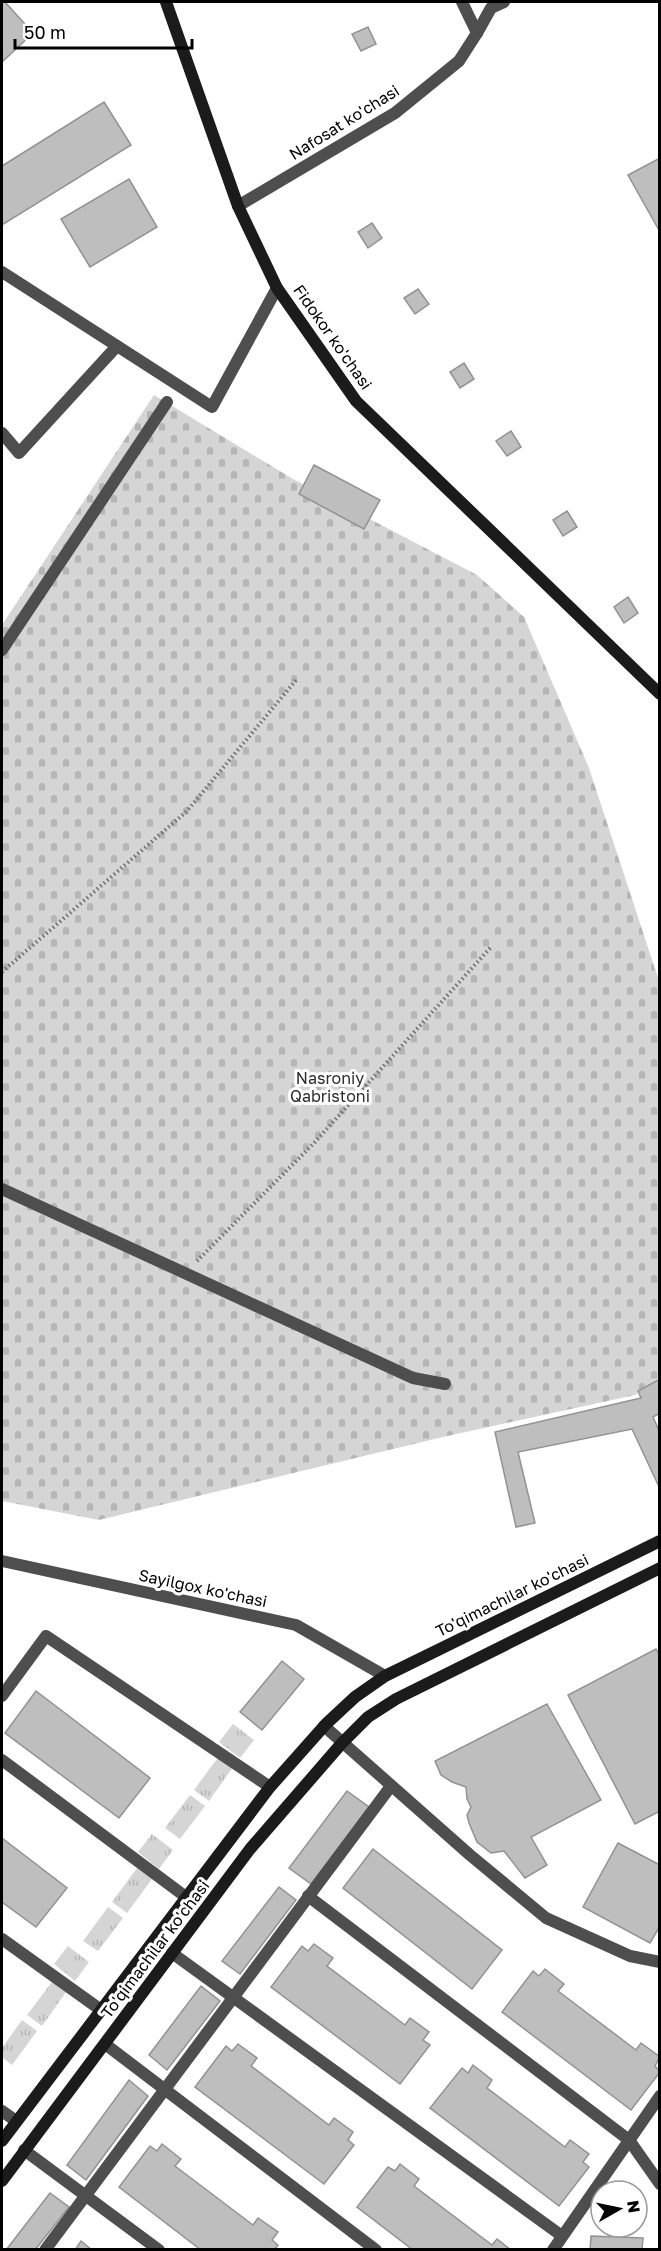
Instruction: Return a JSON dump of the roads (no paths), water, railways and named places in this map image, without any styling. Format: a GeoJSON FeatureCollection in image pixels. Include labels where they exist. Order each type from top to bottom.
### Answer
{"type":"FeatureCollection","features":[{"type":"Feature","properties":{"kind":"main road","name":"Fidokor ko'chasi"},"geometry":{"type":"LineString","coordinates":[[166,2],[238,206],[278,288],[356,401],[660,694]]}},
{"type":"Feature","properties":{"kind":"main road","name":"To'qimachilar ko'chasi"},"geometry":{"type":"LineString","coordinates":[[2,2141],[270,1787],[324,1726],[355,1696],[385,1676],[660,1541]]}},
{"type":"Feature","properties":{"kind":"main road","name":"To'qimachilar ko'chasi"},"geometry":{"type":"LineString","coordinates":[[2,2181],[250,1849],[342,1743],[368,1717],[396,1699],[660,1568]]}},
{"type":"Feature","properties":{"kind":"street"},"geometry":{"type":"LineString","coordinates":[[462,2],[477,33]]}},
{"type":"Feature","properties":{"kind":"street","name":"Nafosat ko'chasi"},"geometry":{"type":"LineString","coordinates":[[238,206],[395,113],[459,61],[491,8],[504,2]]}},
{"type":"Feature","properties":{"kind":"street"},"geometry":{"type":"LineString","coordinates":[[2,272],[212,407],[278,288]]}},
{"type":"Feature","properties":{"kind":"street"},"geometry":{"type":"LineString","coordinates":[[2,433],[19,453],[117,346]]}},
{"type":"Feature","properties":{"kind":"street"},"geometry":{"type":"LineString","coordinates":[[2,650],[167,402]]}},
{"type":"Feature","properties":{"kind":"street"},"geometry":{"type":"LineString","coordinates":[[2,1189],[413,1378],[445,1384]]}},
{"type":"Feature","properties":{"kind":"street","name":"Sayilgox ko'chasi"},"geometry":{"type":"LineString","coordinates":[[2,1562],[296,1625],[385,1676]]}},
{"type":"Feature","properties":{"kind":"street"},"geometry":{"type":"LineString","coordinates":[[2,1696],[46,1636],[270,1787]]}},
{"type":"Feature","properties":{"kind":"street"},"geometry":{"type":"LineString","coordinates":[[324,1726],[470,1855],[546,1918],[630,1956],[660,1962]]}},
{"type":"Feature","properties":{"kind":"street"},"geometry":{"type":"LineString","coordinates":[[2,1760],[186,1897]]}},
{"type":"Feature","properties":{"kind":"street"},"geometry":{"type":"LineString","coordinates":[[45,2250],[391,1786]]}},
{"type":"Feature","properties":{"kind":"street"},"geometry":{"type":"LineString","coordinates":[[308,1896],[629,2140],[660,2184]]}},
{"type":"Feature","properties":{"kind":"street"},"geometry":{"type":"LineString","coordinates":[[2,1939],[101,2010]]}},
{"type":"Feature","properties":{"kind":"street"},"geometry":{"type":"LineString","coordinates":[[172,1953],[562,2236]]}},
{"type":"Feature","properties":{"kind":"street"},"geometry":{"type":"LineString","coordinates":[[105,2044],[376,2250]]}},
{"type":"Feature","properties":{"kind":"street"},"geometry":{"type":"LineString","coordinates":[[553,2250],[660,2096]]}},
{"type":"Feature","properties":{"kind":"street"},"geometry":{"type":"LineString","coordinates":[[2,2111],[16,2121]]}},
{"type":"Feature","properties":{"kind":"street"},"geometry":{"type":"LineString","coordinates":[[24,2150],[159,2250]]}},
{"type":"Feature","properties":{"kind":"park label","name":"Nasroniy Qabristoni"},"geometry":{"type":"Point","coordinates":[330,1087]}}]}
